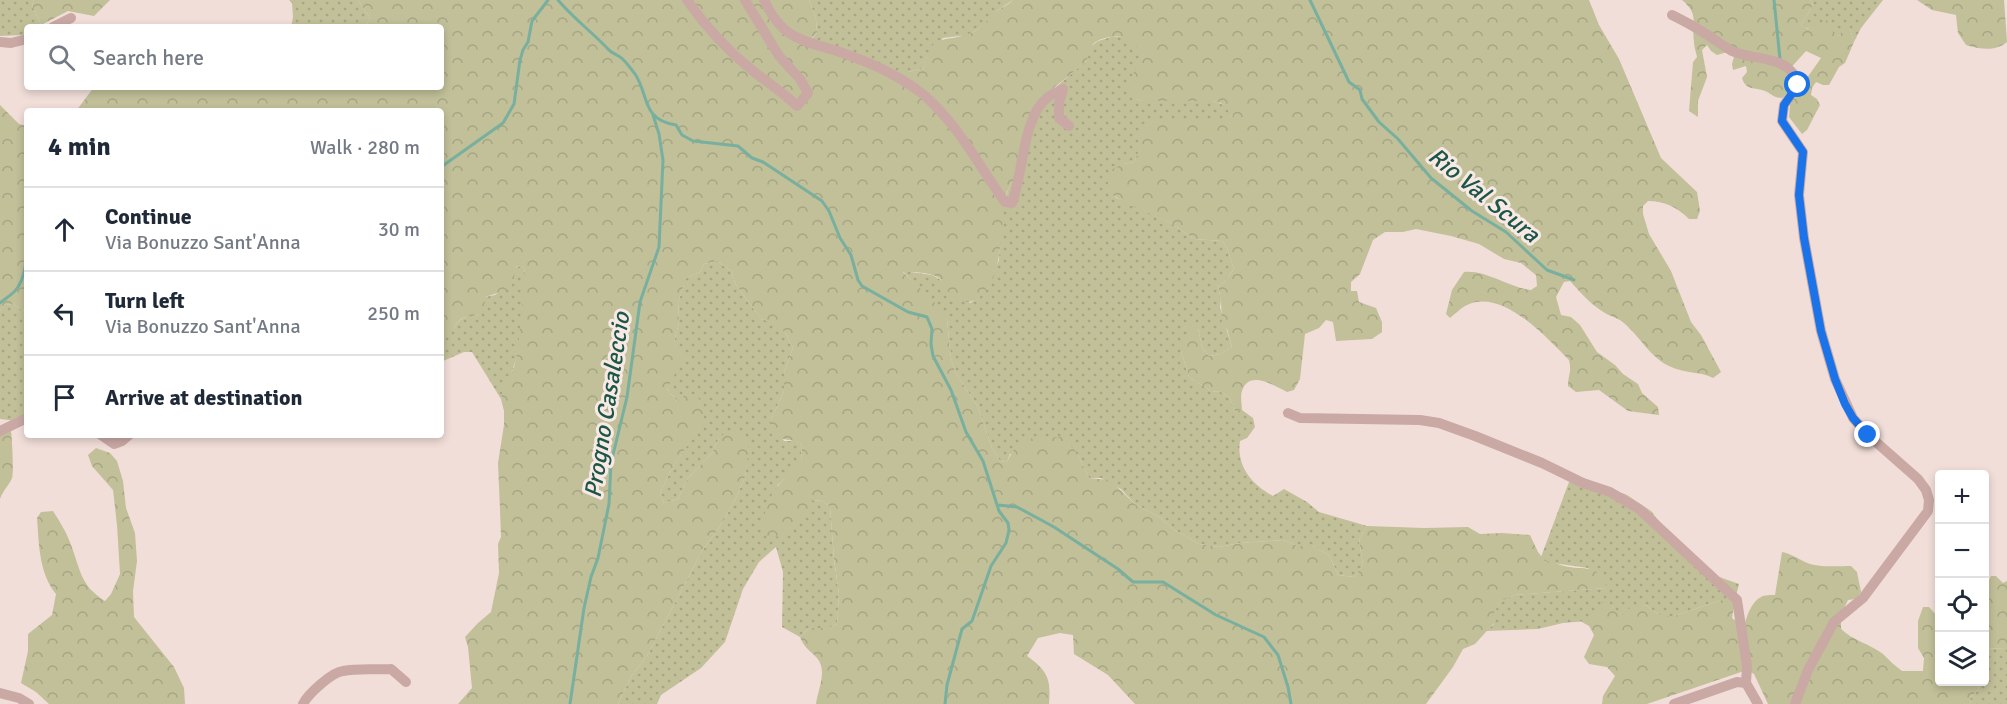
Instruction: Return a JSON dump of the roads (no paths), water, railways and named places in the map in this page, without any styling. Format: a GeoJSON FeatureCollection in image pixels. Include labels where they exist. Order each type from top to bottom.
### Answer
{"type":"FeatureCollection","features":[{"type":"Feature","properties":{"kind":"street"},"geometry":{"type":"LineString","coordinates":[[687,0],[696,14],[728,49],[797,106],[808,93],[800,79],[779,56],[745,0]]}},
{"type":"Feature","properties":{"kind":"street"},"geometry":{"type":"LineString","coordinates":[[764,0],[771,15],[786,30],[808,42],[868,63],[903,81],[925,97],[965,141],[1005,202],[1012,203],[1017,190],[1030,122],[1045,99],[1063,89],[1059,103],[1059,118],[1069,126]]}},
{"type":"Feature","properties":{"kind":"street"},"geometry":{"type":"LineString","coordinates":[[1672,15],[1735,52],[1778,62],[1792,72],[1797,79],[1798,85],[1784,105],[1782,121],[1803,152],[1799,195],[1804,238],[1821,331],[1835,379],[1853,418],[1868,435],[1918,479],[1926,490],[1929,500],[1929,511],[1882,575],[1863,598],[1834,622],[1808,670],[1795,704]]}},
{"type":"Feature","properties":{"kind":"street"},"geometry":{"type":"LineString","coordinates":[[58,24],[71,18]]}},
{"type":"Feature","properties":{"kind":"street"},"geometry":{"type":"LineString","coordinates":[[0,42],[11,43],[24,40]]}},
{"type":"Feature","properties":{"kind":"street"},"geometry":{"type":"LineString","coordinates":[[1288,413],[1300,418],[1420,420],[1439,423],[1610,492],[1639,509],[1737,600],[1747,666],[1746,683],[1758,704]]}},
{"type":"Feature","properties":{"kind":"street"},"geometry":{"type":"LineString","coordinates":[[0,431],[24,419]]}},
{"type":"Feature","properties":{"kind":"street"},"geometry":{"type":"LineString","coordinates":[[105,438],[114,444],[126,438]]}},
{"type":"Feature","properties":{"kind":"street"},"geometry":{"type":"LineString","coordinates":[[303,704],[318,687],[340,671],[391,669],[406,682]]}},
{"type":"Feature","properties":{"kind":"street"},"geometry":{"type":"LineString","coordinates":[[1674,704],[1737,682],[1746,683]]}},
{"type":"Feature","properties":{"kind":"street"},"geometry":{"type":"LineString","coordinates":[[0,693],[19,698],[28,704]]}},
{"type":"Feature","properties":{"kind":"waterway"},"geometry":{"type":"LineString","coordinates":[[444,165],[503,123],[514,104],[520,60],[528,42],[532,21],[548,0]]}},
{"type":"Feature","properties":{"kind":"waterway"},"geometry":{"type":"LineString","coordinates":[[558,0],[609,50],[626,62],[635,74],[651,112],[657,118],[676,125],[682,135],[693,141],[738,146],[752,158],[763,162],[822,201],[851,255],[862,286],[908,312],[927,317],[932,329],[933,356],[951,390],[966,432],[983,461],[999,511],[1008,523],[1009,530],[1006,543],[991,566],[972,621],[962,629],[947,685],[945,704]]}},
{"type":"Feature","properties":{"kind":"waterway","name":"Rio Val Scura"},"geometry":{"type":"LineString","coordinates":[[1310,0],[1349,82],[1360,90],[1362,99],[1379,122],[1398,139],[1431,178],[1472,211],[1506,232],[1547,270],[1574,280]]}},
{"type":"Feature","properties":{"kind":"waterway"},"geometry":{"type":"LineString","coordinates":[[1774,0],[1780,59]]}},
{"type":"Feature","properties":{"kind":"waterway","name":"Progno Casaleccio"},"geometry":{"type":"LineString","coordinates":[[570,704],[584,608],[598,558],[609,504],[611,463],[627,397],[640,302],[659,247],[663,160],[653,115]]}},
{"type":"Feature","properties":{"kind":"waterway"},"geometry":{"type":"LineString","coordinates":[[0,303],[15,291],[24,273]]}},
{"type":"Feature","properties":{"kind":"waterway"},"geometry":{"type":"LineString","coordinates":[[998,505],[1017,507],[1054,527],[1118,569],[1133,582],[1163,582],[1216,615],[1264,637],[1278,655],[1291,704]]}}]}
